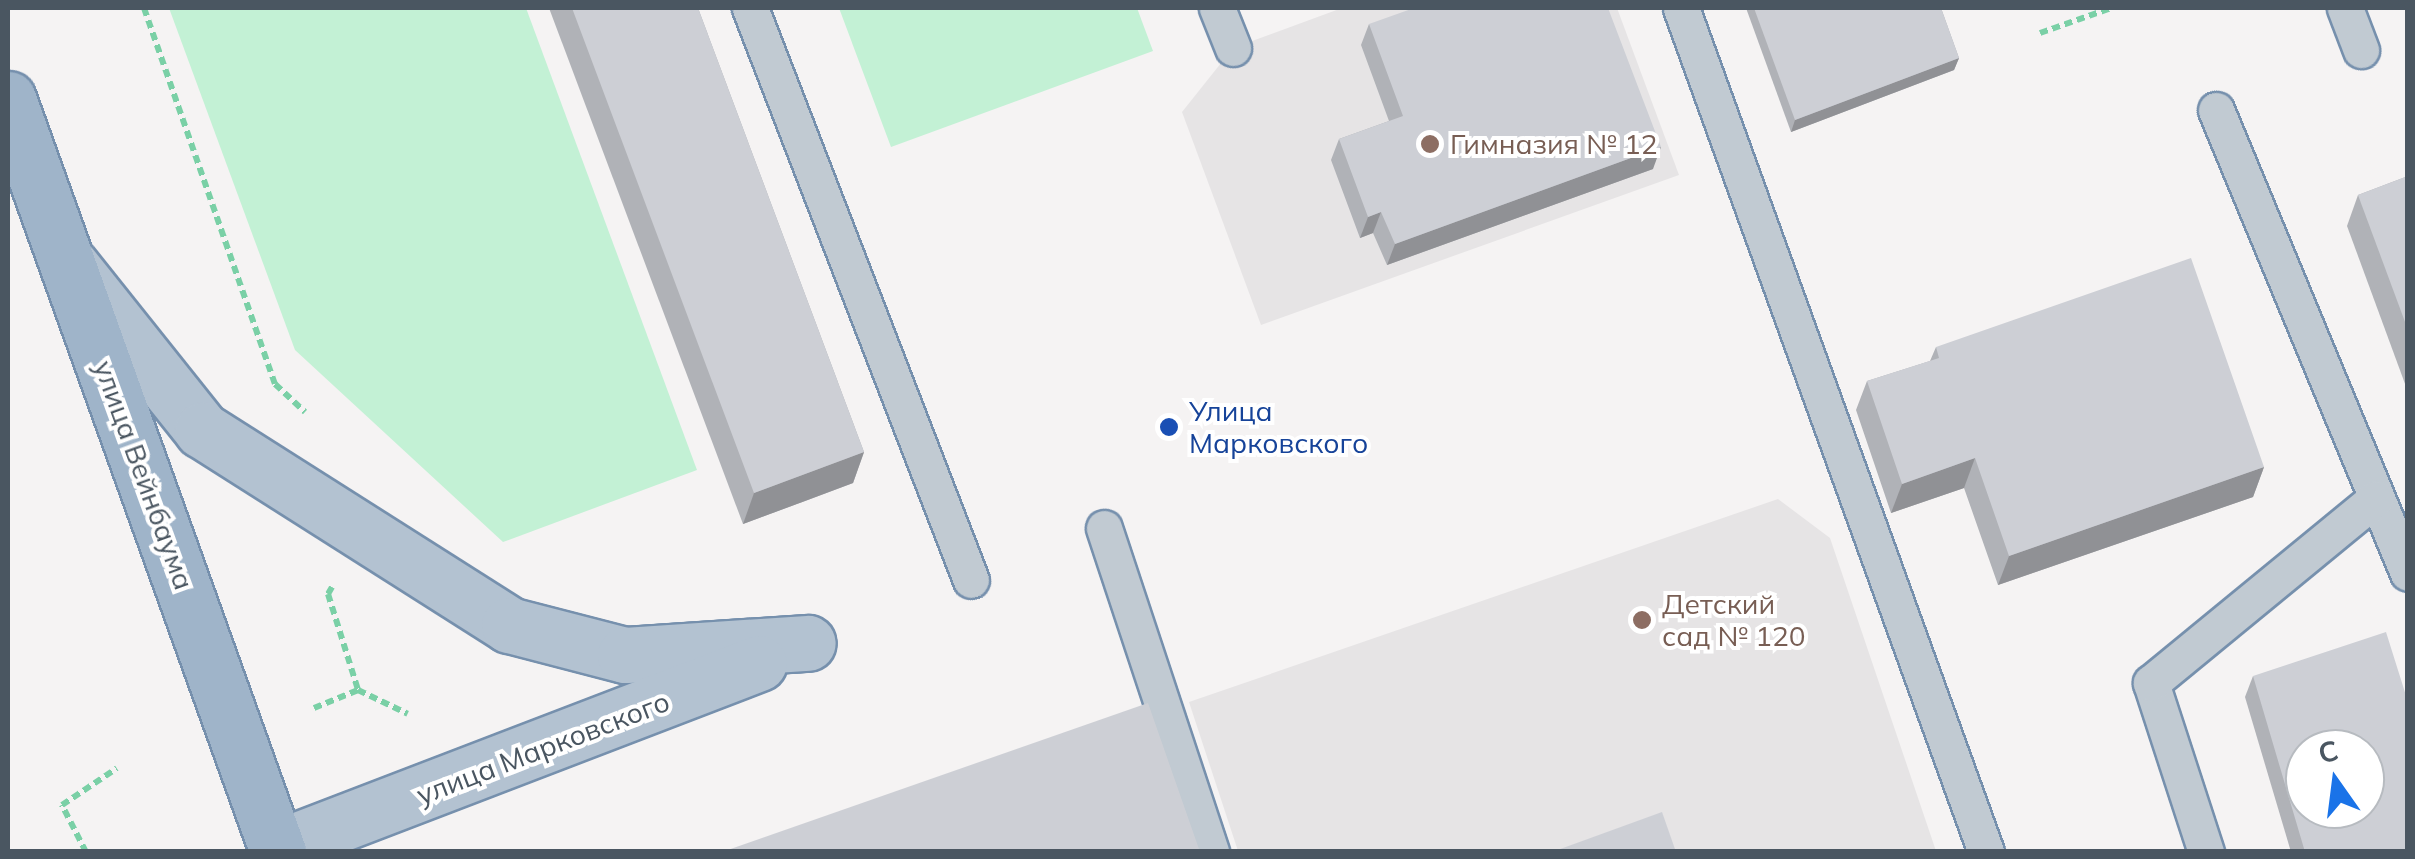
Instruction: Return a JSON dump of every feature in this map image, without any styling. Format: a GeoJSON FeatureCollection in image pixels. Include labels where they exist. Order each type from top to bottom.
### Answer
{"type":"FeatureCollection","features":[{"type":"Feature","properties":{"kind":"highway","name":"улица Вейнбаума"},"geometry":{"type":"LineString","coordinates":[[8,99],[278,850]]}},
{"type":"Feature","properties":{"kind":"main road","name":"улица Марковского"},"geometry":{"type":"LineString","coordinates":[[68,262],[202,430],[510,625],[625,655],[808,643],[278,850]]}},
{"type":"Feature","properties":{"kind":"lane"},"geometry":{"type":"LineString","coordinates":[[750,8],[971,580]]}},
{"type":"Feature","properties":{"kind":"lane"},"geometry":{"type":"LineString","coordinates":[[1217,8],[1232,48]]}},
{"type":"Feature","properties":{"kind":"lane"},"geometry":{"type":"LineString","coordinates":[[1681,8],[1986,852]]}},
{"type":"Feature","properties":{"kind":"lane"},"geometry":{"type":"LineString","coordinates":[[2345,8],[2361,50]]}},
{"type":"Feature","properties":{"kind":"lane"},"geometry":{"type":"LineString","coordinates":[[2216,110],[2408,573]]}},
{"type":"Feature","properties":{"kind":"lane"},"geometry":{"type":"LineString","coordinates":[[2206,852],[2151,684],[2376,498]]}},
{"type":"Feature","properties":{"kind":"lane"},"geometry":{"type":"LineString","coordinates":[[1104,528],[1211,852]]}},
{"type":"Feature","properties":{"kind":"path"},"geometry":{"type":"LineString","coordinates":[[144,8],[275,384],[318,424]]}},
{"type":"Feature","properties":{"kind":"path"},"geometry":{"type":"LineString","coordinates":[[2040,34],[2112,8]]}},
{"type":"Feature","properties":{"kind":"path"},"geometry":{"type":"LineString","coordinates":[[338,578],[328,594],[358,690],[408,714]]}},
{"type":"Feature","properties":{"kind":"path"},"geometry":{"type":"LineString","coordinates":[[314,708],[358,690]]}},
{"type":"Feature","properties":{"kind":"path"},"geometry":{"type":"LineString","coordinates":[[86,852],[62,805],[116,768]]}},
{"type":"Feature","properties":{"kind":"shaded area","name":"Гимназия № 12"},"geometry":{"type":"Polygon","coordinates":[[[1342,8],[1617,8],[1679,175],[1261,325],[1182,112],[1233,48],[1342,8]]]}},
{"type":"Feature","properties":{"kind":"shaded area","name":"Детский сад № 120"},"geometry":{"type":"Polygon","coordinates":[[[1778,499],[1830,538],[1936,851],[1238,851],[1189,702],[1778,499]]]}},
{"type":"Feature","properties":{"kind":"green space"},"geometry":{"type":"Polygon","coordinates":[[[169,8],[526,8],[697,470],[503,542],[295,350],[169,8]]]}},
{"type":"Feature","properties":{"kind":"green space"},"geometry":{"type":"Polygon","coordinates":[[[839,8],[1137,8],[1153,51],[891,147],[839,8]]]}},
{"type":"Feature","properties":{"kind":"building"},"geometry":{"type":"Polygon","coordinates":[[[572,8],[698,8],[864,452],[754,493],[572,8]]]}},
{"type":"Feature","properties":{"kind":"building"},"geometry":{"type":"Polygon","coordinates":[[[1414,8],[1608,8],[1661,147],[1395,244],[1381,212],[1368,217],[1339,139],[1403,116],[1369,24],[1414,8]]]}},
{"type":"Feature","properties":{"kind":"building"},"geometry":{"type":"Polygon","coordinates":[[[1754,8],[1941,8],[1959,58],[1795,120],[1754,8]]]}},
{"type":"Feature","properties":{"kind":"building"},"geometry":{"type":"Polygon","coordinates":[[[2408,176],[2408,330],[2358,195],[2408,176]]]}},
{"type":"Feature","properties":{"kind":"building"},"geometry":{"type":"Polygon","coordinates":[[[2191,258],[2264,467],[2009,556],[1975,458],[1902,484],[1867,381],[1939,358],[1936,347],[2191,258]]]}},
{"type":"Feature","properties":{"kind":"building"},"geometry":{"type":"Polygon","coordinates":[[[2386,632],[2408,702],[2408,852],[2305,852],[2298,829],[2385,829],[2385,729],[2285,729],[2285,784],[2253,676],[2386,632]]]}},
{"type":"Feature","properties":{"kind":"building"},"geometry":{"type":"Polygon","coordinates":[[[1148,703],[1200,852],[722,852],[1148,703]]]}},
{"type":"Feature","properties":{"kind":"building"},"geometry":{"type":"Polygon","coordinates":[[[1662,812],[1676,852],[1552,852],[1662,812]]]}},
{"type":"Feature","properties":{"kind":"place","name":"Гимназия № 12"},"geometry":{"type":"Point","coordinates":[1430,144]}},
{"type":"Feature","properties":{"kind":"place","name":"Улица Марковского"},"geometry":{"type":"Point","coordinates":[1169,427]}},
{"type":"Feature","properties":{"kind":"place","name":"Детский сад № 120"},"geometry":{"type":"Point","coordinates":[1642,620]}}]}
